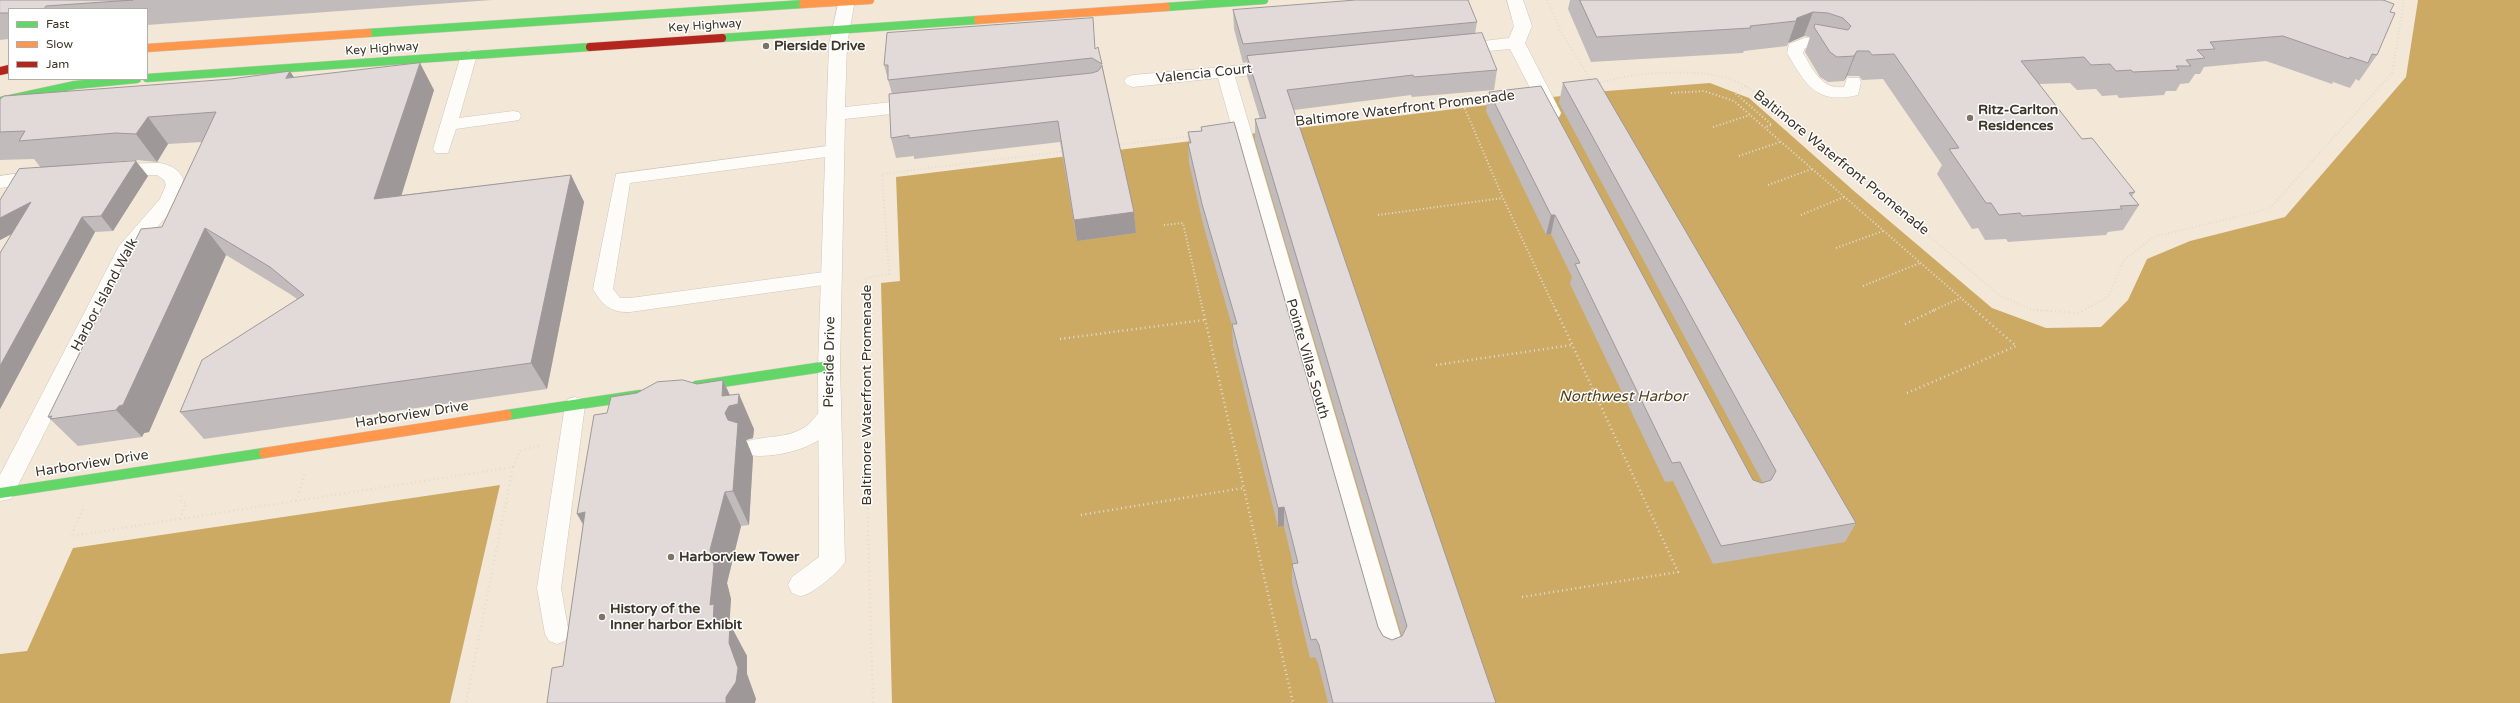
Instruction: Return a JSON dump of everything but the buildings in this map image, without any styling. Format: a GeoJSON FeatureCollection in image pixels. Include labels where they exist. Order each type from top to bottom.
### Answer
{"type":"FeatureCollection","features":[{"type":"Feature","properties":{"kind":"main road","name":"Key Highway"},"geometry":{"type":"LineString","coordinates":[[148,48],[870,0]]}},
{"type":"Feature","properties":{"kind":"main road","name":"Key Highway"},"geometry":{"type":"LineString","coordinates":[[148,78],[1264,0]]}},
{"type":"Feature","properties":{"kind":"main road"},"geometry":{"type":"LineString","coordinates":[[0,101],[75,85],[126,80]]}},
{"type":"Feature","properties":{"kind":"main road"},"geometry":{"type":"LineString","coordinates":[[683,388],[829,366]]}},
{"type":"Feature","properties":{"kind":"main road","name":"Harborview Drive"},"geometry":{"type":"LineString","coordinates":[[2,493],[651,393]]}},
{"type":"Feature","properties":{"kind":"street"},"geometry":{"type":"LineString","coordinates":[[1515,0],[1523,26],[1516,43],[1563,133]]}},
{"type":"Feature","properties":{"kind":"street","name":"Pierside Drive"},"geometry":{"type":"LineString","coordinates":[[801,585],[832,562],[829,366],[831,278],[838,44],[847,1]]}},
{"type":"Feature","properties":{"kind":"street"},"geometry":{"type":"LineString","coordinates":[[1439,51],[1516,43]]}},
{"type":"Feature","properties":{"kind":"street","name":"Valencia Court"},"geometry":{"type":"LineString","coordinates":[[1133,81],[1296,65]]}},
{"type":"Feature","properties":{"kind":"street","name":"Pointe Villas South"},"geometry":{"type":"LineString","coordinates":[[1225,72],[1390,645]]}},
{"type":"Feature","properties":{"kind":"street"},"geometry":{"type":"LineString","coordinates":[[836,114],[937,103]]}},
{"type":"Feature","properties":{"kind":"street","name":"Harbor Island Walk"},"geometry":{"type":"LineString","coordinates":[[2,493],[129,246],[168,202],[176,186],[174,176],[160,169],[137,168],[91,172]]}},
{"type":"Feature","properties":{"kind":"street"},"geometry":{"type":"LineString","coordinates":[[0,182],[61,174]]}},
{"type":"Feature","properties":{"kind":"lane"},"geometry":{"type":"LineString","coordinates":[[1832,51],[1814,43],[1800,43],[1795,47],[1795,52],[1815,86],[1826,92],[1840,93],[1852,91],[1853,82]]}},
{"type":"Feature","properties":{"kind":"lane"},"geometry":{"type":"LineString","coordinates":[[442,149],[469,55]]}},
{"type":"Feature","properties":{"kind":"lane"},"geometry":{"type":"LineString","coordinates":[[449,125],[513,116]]}},
{"type":"Feature","properties":{"kind":"lane"},"geometry":{"type":"LineString","coordinates":[[831,278],[616,306],[609,300],[604,289],[622,178],[835,151]]}},
{"type":"Feature","properties":{"kind":"lane"},"geometry":{"type":"LineString","coordinates":[[557,634],[549,588],[575,405]]}},
{"type":"Feature","properties":{"kind":"lane"},"geometry":{"type":"LineString","coordinates":[[753,448],[789,444],[814,432],[830,412]]}},
{"type":"Feature","properties":{"kind":"path","name":"Baltimore Waterfront Promenade"},"geometry":{"type":"LineString","coordinates":[[1547,0],[1560,30],[1593,85],[1608,80],[1698,74],[1723,77],[1746,86],[1777,108],[1999,295],[2033,310],[2079,313],[2108,297],[2124,260],[2153,237],[2269,209],[2392,73],[2404,0]]}},
{"type":"Feature","properties":{"kind":"path"},"geometry":{"type":"LineString","coordinates":[[1746,86],[1735,93],[1772,125],[1764,127]]}},
{"type":"Feature","properties":{"kind":"path"},"geometry":{"type":"LineString","coordinates":[[1672,93],[1704,91],[1734,101],[2016,346],[1907,393]]}},
{"type":"Feature","properties":{"kind":"path","name":"Baltimore Waterfront Promenade"},"geometry":{"type":"LineString","coordinates":[[1288,124],[1498,98]]}},
{"type":"Feature","properties":{"kind":"path"},"geometry":{"type":"LineString","coordinates":[[1462,102],[1503,198],[1678,572],[1522,597]]}},
{"type":"Feature","properties":{"kind":"path"},"geometry":{"type":"LineString","coordinates":[[1713,127],[1750,115]]}},
{"type":"Feature","properties":{"kind":"path"},"geometry":{"type":"LineString","coordinates":[[1115,145],[1194,136]]}},
{"type":"Feature","properties":{"kind":"path"},"geometry":{"type":"LineString","coordinates":[[1739,156],[1780,141]]}},
{"type":"Feature","properties":{"kind":"path","name":"Baltimore Waterfront Promenade"},"geometry":{"type":"LineString","coordinates":[[873,703],[864,386],[866,278],[889,274],[882,174],[1068,151]]}},
{"type":"Feature","properties":{"kind":"path"},"geometry":{"type":"LineString","coordinates":[[1768,185],[1812,169]]}},
{"type":"Feature","properties":{"kind":"path"},"geometry":{"type":"LineString","coordinates":[[1801,215],[1844,197]]}},
{"type":"Feature","properties":{"kind":"path"},"geometry":{"type":"LineString","coordinates":[[1378,215],[1503,198]]}},
{"type":"Feature","properties":{"kind":"path"},"geometry":{"type":"LineString","coordinates":[[1164,225],[1183,222],[1186,243],[1293,703]]}},
{"type":"Feature","properties":{"kind":"path"},"geometry":{"type":"LineString","coordinates":[[1836,248],[1883,231]]}},
{"type":"Feature","properties":{"kind":"path"},"geometry":{"type":"LineString","coordinates":[[1863,286],[1920,263]]}},
{"type":"Feature","properties":{"kind":"path"},"geometry":{"type":"LineString","coordinates":[[1905,324],[1961,298]]}},
{"type":"Feature","properties":{"kind":"path"},"geometry":{"type":"LineString","coordinates":[[1060,339],[1204,320]]}},
{"type":"Feature","properties":{"kind":"path"},"geometry":{"type":"LineString","coordinates":[[1436,366],[1572,345]]}},
{"type":"Feature","properties":{"kind":"path"},"geometry":{"type":"LineString","coordinates":[[466,703],[516,454],[522,449],[539,446],[544,443]]}},
{"type":"Feature","properties":{"kind":"path"},"geometry":{"type":"LineString","coordinates":[[86,502],[71,536],[513,467]]}},
{"type":"Feature","properties":{"kind":"path"},"geometry":{"type":"LineString","coordinates":[[296,501],[307,469]]}},
{"type":"Feature","properties":{"kind":"path"},"geometry":{"type":"LineString","coordinates":[[1081,515],[1243,488]]}},
{"type":"Feature","properties":{"kind":"path"},"geometry":{"type":"LineString","coordinates":[[180,496],[180,501],[186,504],[180,519]]}},
{"type":"Feature","properties":{"kind":"water","name":"Northwest Harbor"},"geometry":{"type":"Polygon","coordinates":[[[2418,0],[2520,0],[2520,703],[892,703],[881,283],[900,281],[896,177],[1594,92],[1710,83],[1749,98],[1854,191],[1992,308],[2046,328],[2101,327],[2128,300],[2147,259],[2190,241],[2285,217],[2406,77],[2418,0]]]}},
{"type":"Feature","properties":{"kind":"water"},"geometry":{"type":"Polygon","coordinates":[[[500,485],[450,703],[0,703],[0,654],[27,651],[73,548],[500,485]]]}},
{"type":"Feature","properties":{"kind":"traffic: fast"},"geometry":{"type":"LineString","coordinates":[[1166,7],[1264,0]]}},
{"type":"Feature","properties":{"kind":"traffic: fast"},"geometry":{"type":"LineString","coordinates":[[368,33],[803,4]]}},
{"type":"Feature","properties":{"kind":"traffic: fast"},"geometry":{"type":"LineString","coordinates":[[722,38],[978,20]]}},
{"type":"Feature","properties":{"kind":"traffic: fast"},"geometry":{"type":"LineString","coordinates":[[148,78],[590,47]]}},
{"type":"Feature","properties":{"kind":"traffic: fast"},"geometry":{"type":"LineString","coordinates":[[0,101],[75,85],[127,80]]}},
{"type":"Feature","properties":{"kind":"traffic: fast"},"geometry":{"type":"LineString","coordinates":[[696,386],[829,366]]}},
{"type":"Feature","properties":{"kind":"traffic: fast"},"geometry":{"type":"LineString","coordinates":[[507,415],[640,395]]}},
{"type":"Feature","properties":{"kind":"traffic: fast"},"geometry":{"type":"LineString","coordinates":[[0,493],[264,453]]}},
{"type":"Feature","properties":{"kind":"traffic: slow"},"geometry":{"type":"LineString","coordinates":[[803,4],[870,0]]}},
{"type":"Feature","properties":{"kind":"traffic: slow"},"geometry":{"type":"LineString","coordinates":[[978,20],[1166,7]]}},
{"type":"Feature","properties":{"kind":"traffic: slow"},"geometry":{"type":"LineString","coordinates":[[148,48],[368,33]]}},
{"type":"Feature","properties":{"kind":"traffic: slow"},"geometry":{"type":"LineString","coordinates":[[264,453],[507,415]]}},
{"type":"Feature","properties":{"kind":"traffic: jam"},"geometry":{"type":"LineString","coordinates":[[590,47],[722,38]]}},
{"type":"Feature","properties":{"kind":"traffic: jam"},"geometry":{"type":"LineString","coordinates":[[0,71],[8,69]]}},
{"type":"Feature","properties":{"kind":"place","name":"Pierside Drive"},"geometry":{"type":"Point","coordinates":[766,46]}},
{"type":"Feature","properties":{"kind":"place","name":"Ritz-Carlton Residences"},"geometry":{"type":"Point","coordinates":[1970,118]}},
{"type":"Feature","properties":{"kind":"place","name":"Harborview Tower"},"geometry":{"type":"Point","coordinates":[671,557]}},
{"type":"Feature","properties":{"kind":"place","name":"History of the Inner harbor Exhibit"},"geometry":{"type":"Point","coordinates":[602,617]}}]}
